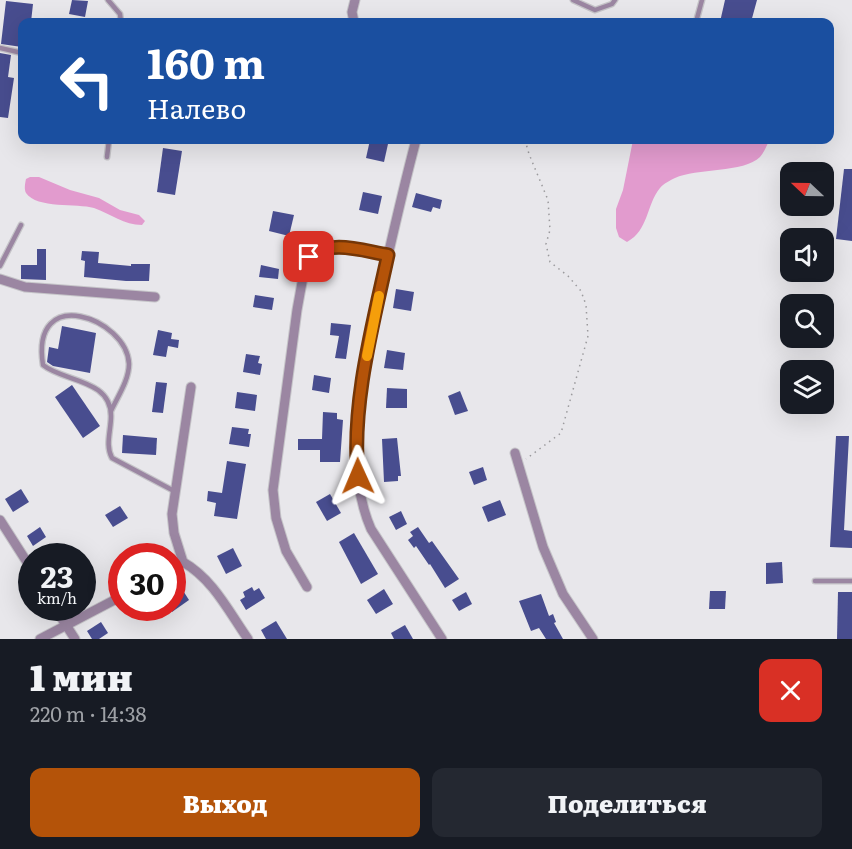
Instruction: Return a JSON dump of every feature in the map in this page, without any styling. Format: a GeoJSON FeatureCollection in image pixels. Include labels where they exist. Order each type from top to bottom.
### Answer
{"type":"FeatureCollection","features":[{"type":"Feature","properties":{"kind":"street"},"geometry":{"type":"LineString","coordinates":[[353,18],[355,0]]}},
{"type":"Feature","properties":{"kind":"street"},"geometry":{"type":"LineString","coordinates":[[415,144],[397,208],[364,370],[357,462],[359,490],[371,529],[442,639]]}},
{"type":"Feature","properties":{"kind":"street"},"geometry":{"type":"LineString","coordinates":[[307,587],[286,551],[276,518],[273,490],[305,266],[309,257],[318,249],[330,247],[388,255]]}},
{"type":"Feature","properties":{"kind":"street"},"geometry":{"type":"LineString","coordinates":[[0,279],[25,287],[155,297]]}},
{"type":"Feature","properties":{"kind":"street"},"geometry":{"type":"LineString","coordinates":[[177,543],[172,514],[174,491],[191,387]]}},
{"type":"Feature","properties":{"kind":"street"},"geometry":{"type":"LineString","coordinates":[[515,453],[543,547],[563,594],[593,639]]}},
{"type":"Feature","properties":{"kind":"street"},"geometry":{"type":"LineString","coordinates":[[0,520],[18,548]]}},
{"type":"Feature","properties":{"kind":"street"},"geometry":{"type":"LineString","coordinates":[[186,564],[208,581],[248,639]]}},
{"type":"Feature","properties":{"kind":"street"},"geometry":{"type":"LineString","coordinates":[[40,639],[108,604]]}},
{"type":"Feature","properties":{"kind":"street"},"geometry":{"type":"LineString","coordinates":[[64,621],[75,639]]}},
{"type":"Feature","properties":{"kind":"lane"},"geometry":{"type":"LineString","coordinates":[[108,0],[120,14],[120,18]]}},
{"type":"Feature","properties":{"kind":"lane"},"geometry":{"type":"LineString","coordinates":[[573,0],[595,10],[612,4],[615,0]]}},
{"type":"Feature","properties":{"kind":"lane"},"geometry":{"type":"LineString","coordinates":[[697,18],[702,0]]}},
{"type":"Feature","properties":{"kind":"lane"},"geometry":{"type":"LineString","coordinates":[[0,48],[18,52]]}},
{"type":"Feature","properties":{"kind":"lane"},"geometry":{"type":"LineString","coordinates":[[107,158],[109,144]]}},
{"type":"Feature","properties":{"kind":"lane"},"geometry":{"type":"LineString","coordinates":[[0,266],[21,225]]}},
{"type":"Feature","properties":{"kind":"lane"},"geometry":{"type":"LineString","coordinates":[[111,411],[104,395],[89,383],[52,372],[43,365],[42,340],[52,322],[58,318],[67,314],[77,315],[104,326],[117,337],[127,352],[128,373],[111,411],[108,448],[112,458],[174,491]]}},
{"type":"Feature","properties":{"kind":"lane"},"geometry":{"type":"LineString","coordinates":[[815,581],[852,581]]}},
{"type":"Feature","properties":{"kind":"path"},"geometry":{"type":"LineString","coordinates":[[518,465],[561,433],[588,336],[586,305],[581,291],[568,276],[550,262],[546,244],[550,230],[548,200],[526,144]]}},
{"type":"Feature","properties":{"kind":"shaded area"},"geometry":{"type":"Polygon","coordinates":[[[632,144],[767,144],[760,157],[743,166],[684,175],[665,184],[655,195],[639,231],[627,242],[619,237],[616,228],[616,209],[623,190],[632,144]]]}},
{"type":"Feature","properties":{"kind":"shaded area"},"geometry":{"type":"Polygon","coordinates":[[[39,177],[70,190],[99,198],[120,210],[139,215],[145,221],[142,225],[135,225],[94,208],[48,203],[31,198],[25,191],[26,179],[39,177]]]}},
{"type":"Feature","properties":{"kind":"building"},"geometry":{"type":"Polygon","coordinates":[[[72,0],[88,1],[85,17],[69,14],[72,0]]]}},
{"type":"Feature","properties":{"kind":"building"},"geometry":{"type":"Polygon","coordinates":[[[725,0],[757,0],[752,18],[721,18],[725,0]]]}},
{"type":"Feature","properties":{"kind":"building"},"geometry":{"type":"Polygon","coordinates":[[[6,1],[33,4],[31,18],[18,18],[18,46],[1,44],[6,1]]]}},
{"type":"Feature","properties":{"kind":"building"},"geometry":{"type":"Polygon","coordinates":[[[0,53],[11,55],[8,77],[14,78],[8,118],[0,117],[0,53]]]}},
{"type":"Feature","properties":{"kind":"building"},"geometry":{"type":"Polygon","coordinates":[[[369,144],[388,144],[384,162],[366,158],[369,144]]]}},
{"type":"Feature","properties":{"kind":"building"},"geometry":{"type":"Polygon","coordinates":[[[163,148],[182,151],[175,195],[157,192],[163,148]]]}},
{"type":"Feature","properties":{"kind":"building"},"geometry":{"type":"Polygon","coordinates":[[[844,169],[852,169],[852,241],[836,239],[844,169]]]}},
{"type":"Feature","properties":{"kind":"building"},"geometry":{"type":"Polygon","coordinates":[[[363,192],[382,196],[378,214],[359,210],[363,192]]]}},
{"type":"Feature","properties":{"kind":"building"},"geometry":{"type":"Polygon","coordinates":[[[416,193],[442,200],[440,209],[433,207],[431,212],[412,207],[416,193]]]}},
{"type":"Feature","properties":{"kind":"building"},"geometry":{"type":"Polygon","coordinates":[[[273,211],[294,215],[289,236],[269,231],[273,211]]]}},
{"type":"Feature","properties":{"kind":"building"},"geometry":{"type":"Polygon","coordinates":[[[37,249],[46,249],[46,280],[21,279],[21,265],[37,265],[37,249]]]}},
{"type":"Feature","properties":{"kind":"building"},"geometry":{"type":"Polygon","coordinates":[[[82,251],[99,252],[98,263],[131,266],[131,264],[150,264],[149,281],[84,277],[85,261],[81,260],[82,251]]]}},
{"type":"Feature","properties":{"kind":"building"},"geometry":{"type":"Polygon","coordinates":[[[261,265],[279,269],[278,279],[259,277],[261,265]]]}},
{"type":"Feature","properties":{"kind":"building"},"geometry":{"type":"Polygon","coordinates":[[[396,289],[414,292],[411,311],[393,308],[396,289]]]}},
{"type":"Feature","properties":{"kind":"building"},"geometry":{"type":"Polygon","coordinates":[[[255,295],[274,298],[272,310],[253,307],[255,295]]]}},
{"type":"Feature","properties":{"kind":"building"},"geometry":{"type":"Polygon","coordinates":[[[331,323],[351,325],[346,359],[335,358],[339,336],[330,335],[331,323]]]}},
{"type":"Feature","properties":{"kind":"building"},"geometry":{"type":"Polygon","coordinates":[[[62,326],[96,333],[90,373],[53,366],[47,362],[49,347],[58,349],[62,326]]]}},
{"type":"Feature","properties":{"kind":"building"},"geometry":{"type":"Polygon","coordinates":[[[158,330],[172,333],[171,339],[179,340],[178,348],[168,346],[166,357],[153,355],[158,330]]]}},
{"type":"Feature","properties":{"kind":"building"},"geometry":{"type":"Polygon","coordinates":[[[387,350],[405,353],[403,370],[384,368],[387,350]]]}},
{"type":"Feature","properties":{"kind":"building"},"geometry":{"type":"Polygon","coordinates":[[[246,354],[260,356],[258,363],[262,364],[260,375],[243,372],[246,354]]]}},
{"type":"Feature","properties":{"kind":"building"},"geometry":{"type":"Polygon","coordinates":[[[314,375],[331,378],[329,393],[312,390],[314,375]]]}},
{"type":"Feature","properties":{"kind":"building"},"geometry":{"type":"Polygon","coordinates":[[[156,382],[167,383],[163,413],[152,412],[156,382]]]}},
{"type":"Feature","properties":{"kind":"building"},"geometry":{"type":"Polygon","coordinates":[[[72,385],[100,426],[83,438],[55,397],[72,385]]]}},
{"type":"Feature","properties":{"kind":"building"},"geometry":{"type":"Polygon","coordinates":[[[387,388],[407,389],[407,408],[386,408],[387,388]]]}},
{"type":"Feature","properties":{"kind":"building"},"geometry":{"type":"Polygon","coordinates":[[[460,391],[468,411],[455,415],[448,396],[460,391]]]}},
{"type":"Feature","properties":{"kind":"building"},"geometry":{"type":"Polygon","coordinates":[[[237,392],[257,395],[255,411],[235,408],[237,392]]]}},
{"type":"Feature","properties":{"kind":"building"},"geometry":{"type":"Polygon","coordinates":[[[323,412],[337,413],[337,419],[343,420],[340,462],[320,462],[320,450],[298,450],[298,439],[322,439],[323,412]]]}},
{"type":"Feature","properties":{"kind":"building"},"geometry":{"type":"Polygon","coordinates":[[[232,427],[249,429],[248,434],[251,434],[249,447],[229,444],[232,427]]]}},
{"type":"Feature","properties":{"kind":"building"},"geometry":{"type":"Polygon","coordinates":[[[123,435],[157,438],[156,455],[122,453],[123,435]]]}},
{"type":"Feature","properties":{"kind":"building"},"geometry":{"type":"Polygon","coordinates":[[[836,436],[849,436],[844,530],[852,531],[852,548],[830,547],[836,436]]]}},
{"type":"Feature","properties":{"kind":"building"},"geometry":{"type":"Polygon","coordinates":[[[397,438],[401,476],[398,476],[398,481],[384,482],[382,439],[397,438]]]}},
{"type":"Feature","properties":{"kind":"building"},"geometry":{"type":"Polygon","coordinates":[[[227,461],[246,464],[237,519],[214,516],[216,503],[207,501],[208,491],[222,493],[227,461]]]}},
{"type":"Feature","properties":{"kind":"building"},"geometry":{"type":"Polygon","coordinates":[[[483,467],[487,480],[474,485],[469,472],[483,467]]]}},
{"type":"Feature","properties":{"kind":"building"},"geometry":{"type":"Polygon","coordinates":[[[21,489],[29,502],[13,512],[5,499],[21,489]]]}},
{"type":"Feature","properties":{"kind":"building"},"geometry":{"type":"Polygon","coordinates":[[[330,494],[341,513],[327,521],[316,502],[330,494]]]}},
{"type":"Feature","properties":{"kind":"building"},"geometry":{"type":"Polygon","coordinates":[[[500,500],[506,515],[488,522],[482,507],[500,500]]]}},
{"type":"Feature","properties":{"kind":"building"},"geometry":{"type":"Polygon","coordinates":[[[120,506],[128,518],[113,527],[105,515],[120,506]]]}},
{"type":"Feature","properties":{"kind":"building"},"geometry":{"type":"Polygon","coordinates":[[[401,511],[407,524],[396,530],[389,517],[401,511]]]}},
{"type":"Feature","properties":{"kind":"building"},"geometry":{"type":"Polygon","coordinates":[[[40,527],[46,537],[37,543],[31,543],[27,536],[40,527]]]}},
{"type":"Feature","properties":{"kind":"building"},"geometry":{"type":"Polygon","coordinates":[[[418,527],[429,543],[432,541],[459,579],[445,588],[430,564],[416,546],[414,548],[408,540],[413,536],[410,532],[418,527]]]}},
{"type":"Feature","properties":{"kind":"building"},"geometry":{"type":"Polygon","coordinates":[[[354,533],[378,574],[361,584],[339,542],[354,533]]]}},
{"type":"Feature","properties":{"kind":"building"},"geometry":{"type":"Polygon","coordinates":[[[233,548],[242,566],[226,574],[217,556],[233,548]]]}},
{"type":"Feature","properties":{"kind":"building"},"geometry":{"type":"Polygon","coordinates":[[[782,562],[783,583],[766,584],[766,563],[782,562]]]}},
{"type":"Feature","properties":{"kind":"building"},"geometry":{"type":"Polygon","coordinates":[[[252,587],[254,591],[259,588],[265,598],[246,610],[240,600],[245,597],[243,592],[252,587]]]}},
{"type":"Feature","properties":{"kind":"building"},"geometry":{"type":"Polygon","coordinates":[[[384,589],[393,604],[376,614],[367,600],[384,589]]]}},
{"type":"Feature","properties":{"kind":"building"},"geometry":{"type":"Polygon","coordinates":[[[710,591],[726,591],[725,609],[709,609],[710,591]]]}},
{"type":"Feature","properties":{"kind":"building"},"geometry":{"type":"Polygon","coordinates":[[[466,592],[472,604],[459,611],[452,600],[466,592]]]}},
{"type":"Feature","properties":{"kind":"building"},"geometry":{"type":"Polygon","coordinates":[[[838,592],[852,592],[852,639],[837,639],[838,592]]]}},
{"type":"Feature","properties":{"kind":"building"},"geometry":{"type":"Polygon","coordinates":[[[541,594],[549,616],[553,614],[556,622],[554,623],[563,639],[546,639],[539,628],[531,631],[519,601],[541,594]]]}},
{"type":"Feature","properties":{"kind":"building"},"geometry":{"type":"Polygon","coordinates":[[[276,621],[287,639],[266,639],[261,630],[276,621]]]}},
{"type":"Feature","properties":{"kind":"building"},"geometry":{"type":"Polygon","coordinates":[[[101,622],[108,633],[99,639],[92,639],[87,631],[101,622]]]}},
{"type":"Feature","properties":{"kind":"building"},"geometry":{"type":"Polygon","coordinates":[[[405,625],[413,639],[394,639],[391,633],[405,625]]]}},
{"type":"Feature","properties":{"kind":"slow traffic"},"geometry":{"type":"LineString","coordinates":[[367,356],[379,296]]}},
{"type":"Feature","properties":{"kind":"route"},"geometry":{"type":"LineString","coordinates":[[309,257],[318,249],[330,247],[388,255],[364,370],[358,431],[358,476]]}}]}
